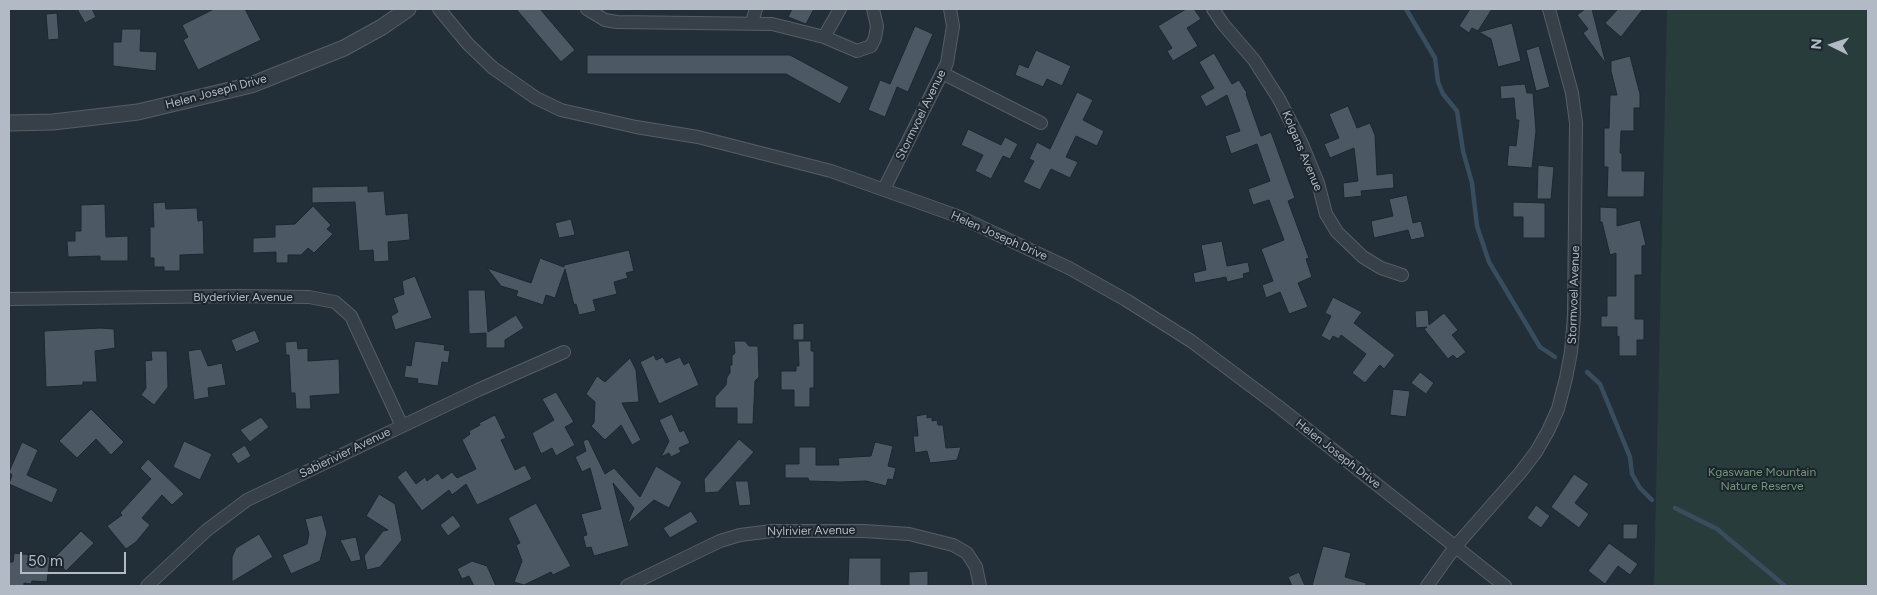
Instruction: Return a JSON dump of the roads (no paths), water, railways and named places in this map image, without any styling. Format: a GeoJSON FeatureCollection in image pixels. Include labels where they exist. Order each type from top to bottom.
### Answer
{"type":"FeatureCollection","features":[{"type":"Feature","properties":{"kind":"street","name":"Helen Joseph Drive"},"geometry":{"type":"LineString","coordinates":[[9,123],[54,122],[138,112],[250,85],[344,48],[382,27],[408,9]]}},
{"type":"Feature","properties":{"kind":"street","name":"Helen Joseph Drive"},"geometry":{"type":"LineString","coordinates":[[439,9],[468,44],[493,68],[536,98],[562,110],[636,127],[698,137],[775,155],[884,189],[960,218],[1018,244],[1126,300],[1190,341],[1244,381],[1505,586]]}},
{"type":"Feature","properties":{"kind":"street"},"geometry":{"type":"LineString","coordinates":[[586,9],[605,20],[617,22],[672,24],[752,22],[788,27],[824,36],[847,49],[864,50],[871,46],[875,38],[877,26],[873,9]]}},
{"type":"Feature","properties":{"kind":"street"},"geometry":{"type":"LineString","coordinates":[[752,22],[756,9]]}},
{"type":"Feature","properties":{"kind":"street"},"geometry":{"type":"LineString","coordinates":[[824,36],[840,9]]}},
{"type":"Feature","properties":{"kind":"street","name":"Stormvoel Avenue"},"geometry":{"type":"LineString","coordinates":[[884,189],[942,73],[951,44],[952,26],[950,9]]}},
{"type":"Feature","properties":{"kind":"street","name":"Kolgans Avenue"},"geometry":{"type":"LineString","coordinates":[[1213,9],[1223,24],[1254,60],[1280,99],[1314,175],[1326,214],[1337,232],[1363,257],[1381,268],[1402,276]]}},
{"type":"Feature","properties":{"kind":"street","name":"Stormvoel Avenue"},"geometry":{"type":"LineString","coordinates":[[1427,586],[1456,547],[1520,473],[1548,431],[1558,409],[1571,352],[1576,256],[1576,123],[1570,85],[1548,9]]}},
{"type":"Feature","properties":{"kind":"street"},"geometry":{"type":"LineString","coordinates":[[942,73],[1041,123]]}},
{"type":"Feature","properties":{"kind":"street","name":"Blyderivier Avenue"},"geometry":{"type":"LineString","coordinates":[[9,299],[236,296],[309,298],[336,302],[351,316],[402,426]]}},
{"type":"Feature","properties":{"kind":"street","name":"Sabierivier Avenue"},"geometry":{"type":"LineString","coordinates":[[147,586],[207,530],[247,500],[564,352]]}},
{"type":"Feature","properties":{"kind":"street","name":"Nylrivier Avenue"},"geometry":{"type":"LineString","coordinates":[[627,586],[720,540],[740,535],[772,531],[887,532],[953,545],[967,553],[976,566],[980,586]]}},
{"type":"Feature","properties":{"kind":"waterway"},"geometry":{"type":"LineString","coordinates":[[1406,9],[1435,58],[1438,82],[1443,94],[1457,111],[1463,151],[1472,183],[1477,226],[1489,262],[1540,347],[1555,357]]}},
{"type":"Feature","properties":{"kind":"waterway"},"geometry":{"type":"LineString","coordinates":[[1587,372],[1600,384],[1630,457],[1632,474],[1640,488],[1652,500]]}},
{"type":"Feature","properties":{"kind":"waterway"},"geometry":{"type":"LineString","coordinates":[[1675,508],[1717,529],[1785,586]]}},
{"type":"Feature","properties":{"kind":"park label","name":"Kgaswane Mountain Nature Reserve"},"geometry":{"type":"Point","coordinates":[1762,479]}}]}
